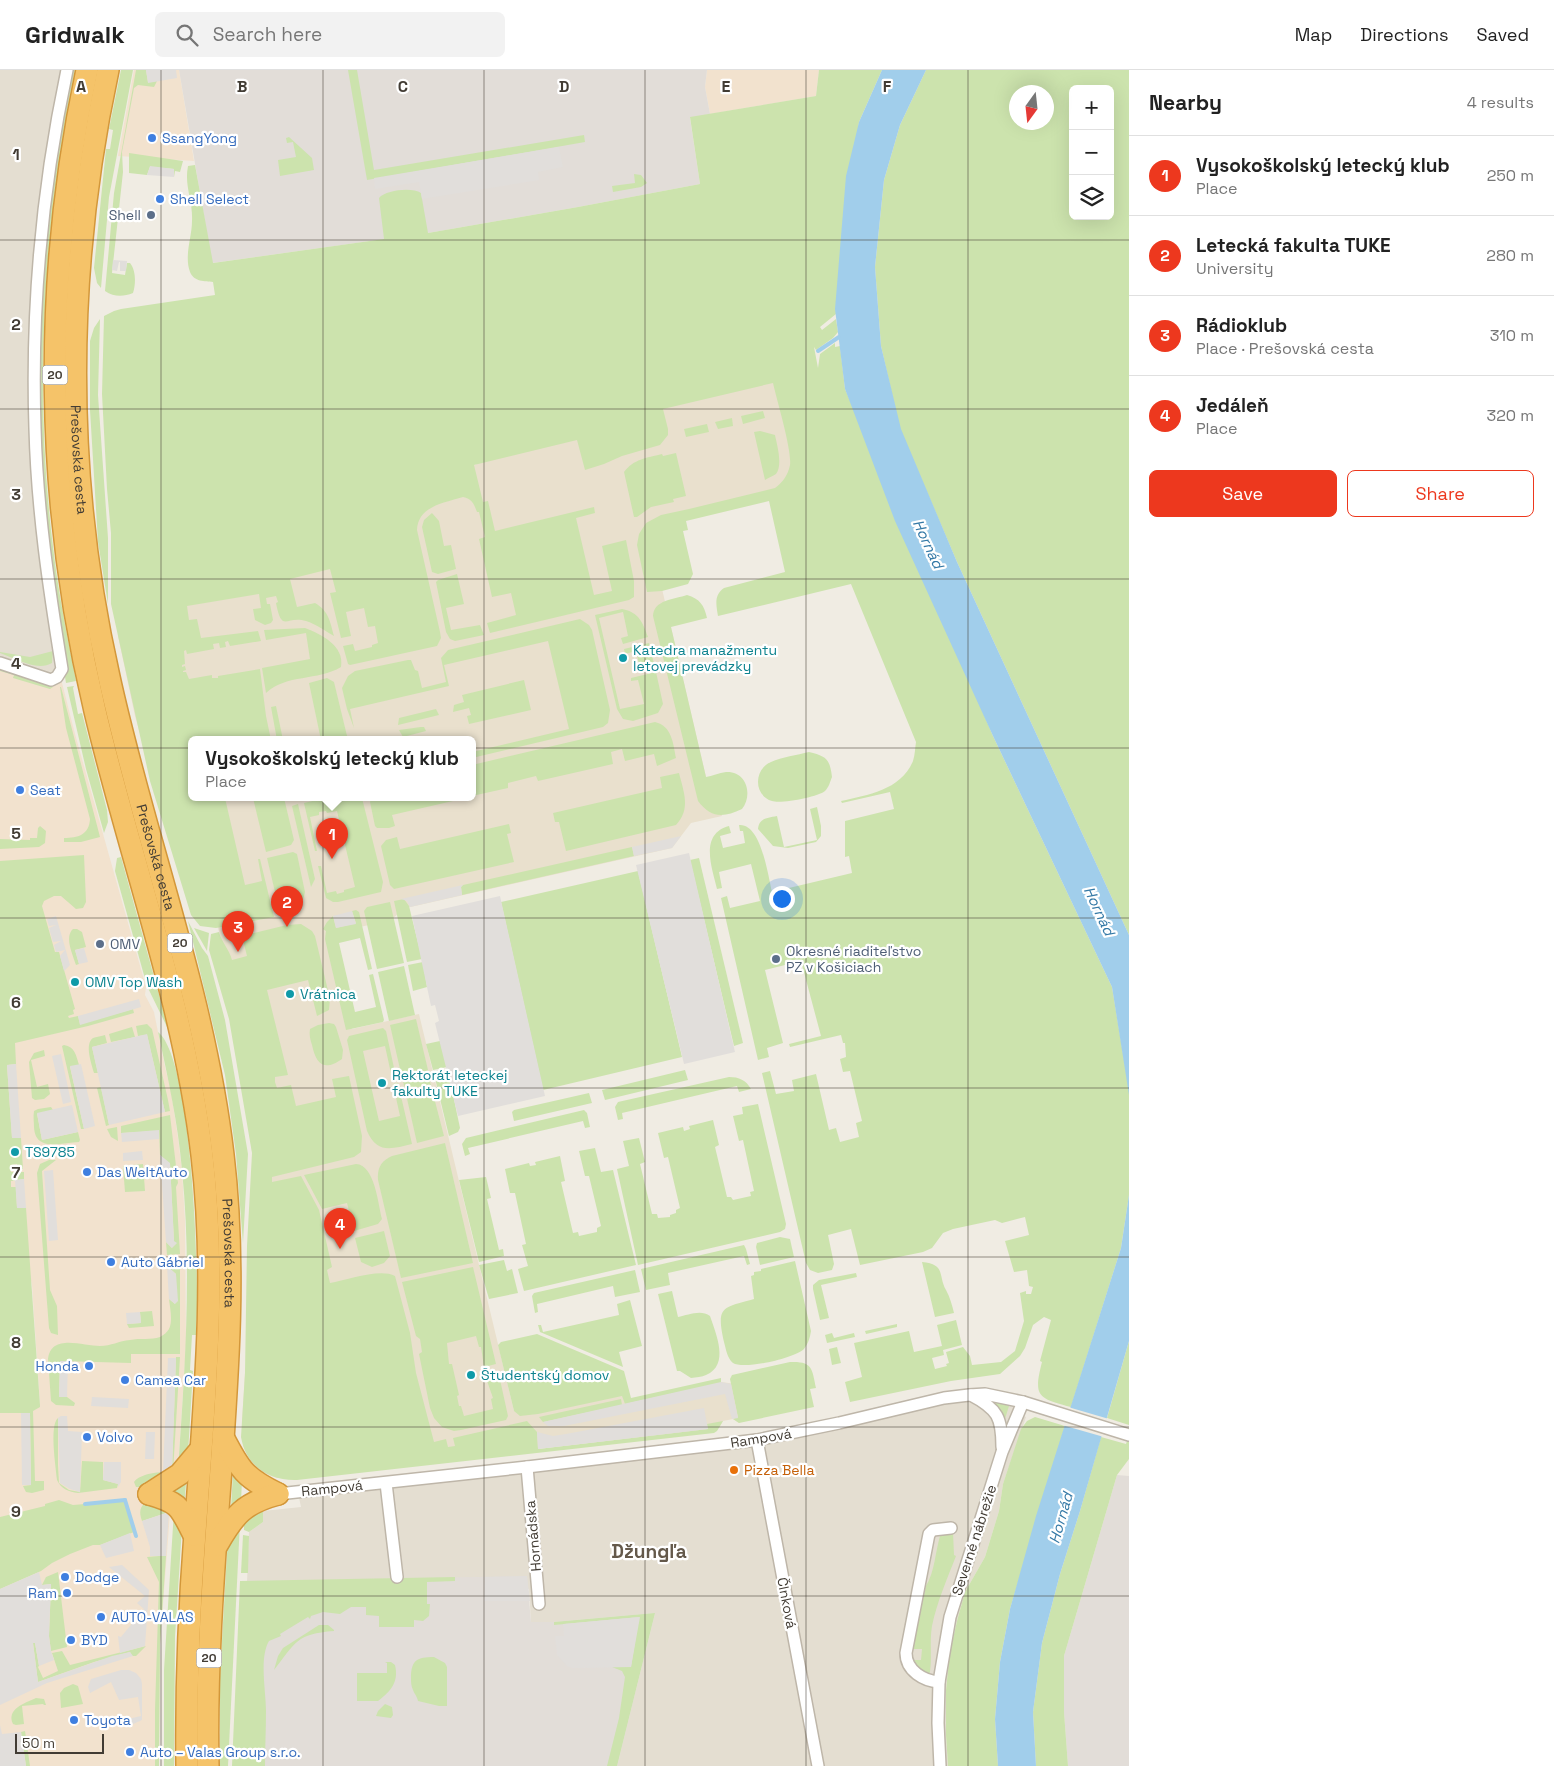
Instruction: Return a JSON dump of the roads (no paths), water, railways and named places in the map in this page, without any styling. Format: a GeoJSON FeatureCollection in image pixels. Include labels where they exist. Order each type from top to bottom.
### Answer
{"type":"FeatureCollection","features":[{"type":"Feature","properties":{"kind":"highway","name":"Prešovská cesta"},"geometry":{"type":"LineString","coordinates":[[87,70],[68,181],[58,278],[54,378],[60,504],[71,595],[90,688],[114,785],[171,989],[188,1066],[197,1116],[202,1160],[209,1253],[208,1328],[194,1536],[187,1700],[187,1766]]}},
{"type":"Feature","properties":{"kind":"highway","name":"Prešovská cesta"},"geometry":{"type":"LineString","coordinates":[[108,70],[90,171],[80,265],[76,377],[79,474],[88,561],[108,675],[128,757],[190,977],[216,1102],[225,1169],[230,1257],[228,1361],[208,1678],[208,1766]]}},
{"type":"Feature","properties":{"kind":"highway"},"geometry":{"type":"LineString","coordinates":[[223,1437],[245,1473],[253,1481],[278,1494]]}},
{"type":"Feature","properties":{"kind":"highway"},"geometry":{"type":"LineString","coordinates":[[194,1536],[177,1506],[169,1500],[149,1494],[174,1478],[201,1449]]}},
{"type":"Feature","properties":{"kind":"highway"},"geometry":{"type":"LineString","coordinates":[[215,1550],[237,1515],[263,1498],[278,1494]]}},
{"type":"Feature","properties":{"kind":"street"},"geometry":{"type":"LineString","coordinates":[[0,663],[51,680],[60,675],[62,669],[45,559],[38,487],[34,354],[38,260],[50,162],[67,70]]}},
{"type":"Feature","properties":{"kind":"street"},"geometry":{"type":"LineString","coordinates":[[969,1394],[984,1403],[999,1418],[1002,1428],[1002,1452]]}},
{"type":"Feature","properties":{"kind":"street","name":"Rampová"},"geometry":{"type":"LineString","coordinates":[[278,1494],[757,1440],[969,1394],[985,1394],[1023,1402],[1129,1435]]}},
{"type":"Feature","properties":{"kind":"street","name":"Severné nábrežie"},"geometry":{"type":"LineString","coordinates":[[940,1766],[939,1682],[950,1617],[1002,1452],[1023,1402]]}},
{"type":"Feature","properties":{"kind":"street","name":"Člnková"},"geometry":{"type":"LineString","coordinates":[[757,1440],[818,1766]]}},
{"type":"Feature","properties":{"kind":"street","name":"Hornádska"},"geometry":{"type":"LineString","coordinates":[[527,1467],[539,1604]]}},
{"type":"Feature","properties":{"kind":"street"},"geometry":{"type":"LineString","coordinates":[[386,1483],[397,1577]]}},
{"type":"Feature","properties":{"kind":"street","name":"Severné nábrežie"},"geometry":{"type":"LineString","coordinates":[[939,1682],[922,1678],[906,1662],[906,1653],[929,1534],[934,1530],[951,1528]]}},
{"type":"Feature","properties":{"kind":"water","name":"Hornád"},"geometry":{"type":"Polygon","coordinates":[[[882,70],[926,70],[900,125],[884,180],[875,267],[881,346],[901,429],[957,562],[1129,935],[1129,1095],[1112,987],[993,736],[895,521],[845,389],[835,309],[846,176],[859,122],[882,70]]]}},
{"type":"Feature","properties":{"kind":"water","name":"Hornád"},"geometry":{"type":"Polygon","coordinates":[[[1129,1195],[1129,1341],[1060,1574],[1042,1643],[1033,1712],[1036,1766],[998,1766],[995,1719],[1000,1662],[1010,1609],[1036,1516],[1121,1248],[1129,1195]]]}},
{"type":"Feature","properties":{"kind":"waterway"},"geometry":{"type":"LineString","coordinates":[[818,351],[839,337]]}},
{"type":"Feature","properties":{"kind":"waterway"},"geometry":{"type":"LineString","coordinates":[[125,1500],[136,1536]]}},
{"type":"Feature","properties":{"kind":"waterway"},"geometry":{"type":"LineString","coordinates":[[85,1504],[125,1500]]}},
{"type":"Feature","properties":{"kind":"place","name":"SsangYong"},"geometry":{"type":"Point","coordinates":[152,138]}},
{"type":"Feature","properties":{"kind":"place","name":"Shell Select"},"geometry":{"type":"Point","coordinates":[160,199]}},
{"type":"Feature","properties":{"kind":"place","name":"Shell"},"geometry":{"type":"Point","coordinates":[151,215]}},
{"type":"Feature","properties":{"kind":"place","name":"Katedra manažmentu letovej prevádzky"},"geometry":{"type":"Point","coordinates":[623,658]}},
{"type":"Feature","properties":{"kind":"place","name":"Seat"},"geometry":{"type":"Point","coordinates":[20,790]}},
{"type":"Feature","properties":{"kind":"place","name":"Vysokoškolský letecký klub"},"geometry":{"type":"Point","coordinates":[332,859]}},
{"type":"Feature","properties":{"kind":"place","name":"Letecká fakulta TUKE"},"geometry":{"type":"Point","coordinates":[287,927]}},
{"type":"Feature","properties":{"kind":"place","name":"OMV"},"geometry":{"type":"Point","coordinates":[100,944]}},
{"type":"Feature","properties":{"kind":"place","name":"Rádioklub"},"geometry":{"type":"Point","coordinates":[238,952]}},
{"type":"Feature","properties":{"kind":"place","name":"Okresné riaditeľstvo PZ v Košiciach"},"geometry":{"type":"Point","coordinates":[776,959]}},
{"type":"Feature","properties":{"kind":"place","name":"OMV Top Wash"},"geometry":{"type":"Point","coordinates":[75,982]}},
{"type":"Feature","properties":{"kind":"place","name":"Vrátnica"},"geometry":{"type":"Point","coordinates":[290,994]}},
{"type":"Feature","properties":{"kind":"place","name":"Rektorát leteckej fakulty TUKE"},"geometry":{"type":"Point","coordinates":[382,1083]}},
{"type":"Feature","properties":{"kind":"place","name":"TS9785"},"geometry":{"type":"Point","coordinates":[15,1152]}},
{"type":"Feature","properties":{"kind":"place","name":"Das WeltAuto"},"geometry":{"type":"Point","coordinates":[87,1172]}},
{"type":"Feature","properties":{"kind":"place","name":"Jedáleň"},"geometry":{"type":"Point","coordinates":[340,1249]}},
{"type":"Feature","properties":{"kind":"place","name":"Auto Gábriel"},"geometry":{"type":"Point","coordinates":[111,1262]}},
{"type":"Feature","properties":{"kind":"place","name":"Honda"},"geometry":{"type":"Point","coordinates":[89,1366]}},
{"type":"Feature","properties":{"kind":"place","name":"Študentský domov"},"geometry":{"type":"Point","coordinates":[471,1375]}},
{"type":"Feature","properties":{"kind":"place","name":"Camea Car"},"geometry":{"type":"Point","coordinates":[125,1380]}},
{"type":"Feature","properties":{"kind":"place","name":"Volvo"},"geometry":{"type":"Point","coordinates":[87,1437]}},
{"type":"Feature","properties":{"kind":"place","name":"Pizza Bella"},"geometry":{"type":"Point","coordinates":[734,1470]}},
{"type":"Feature","properties":{"kind":"place","name":"Dodge"},"geometry":{"type":"Point","coordinates":[65,1577]}},
{"type":"Feature","properties":{"kind":"place","name":"Ram"},"geometry":{"type":"Point","coordinates":[67,1593]}},
{"type":"Feature","properties":{"kind":"place","name":"AUTO-VALAS"},"geometry":{"type":"Point","coordinates":[101,1617]}},
{"type":"Feature","properties":{"kind":"place","name":"BYD"},"geometry":{"type":"Point","coordinates":[71,1640]}},
{"type":"Feature","properties":{"kind":"place","name":"Toyota"},"geometry":{"type":"Point","coordinates":[74,1720]}},
{"type":"Feature","properties":{"kind":"place","name":"Auto – Valas Group s.r.o."},"geometry":{"type":"Point","coordinates":[130,1752]}},
{"type":"Feature","properties":{"kind":"district","name":"Džungľa"},"geometry":{"type":"Point","coordinates":[649,1551]}}]}
